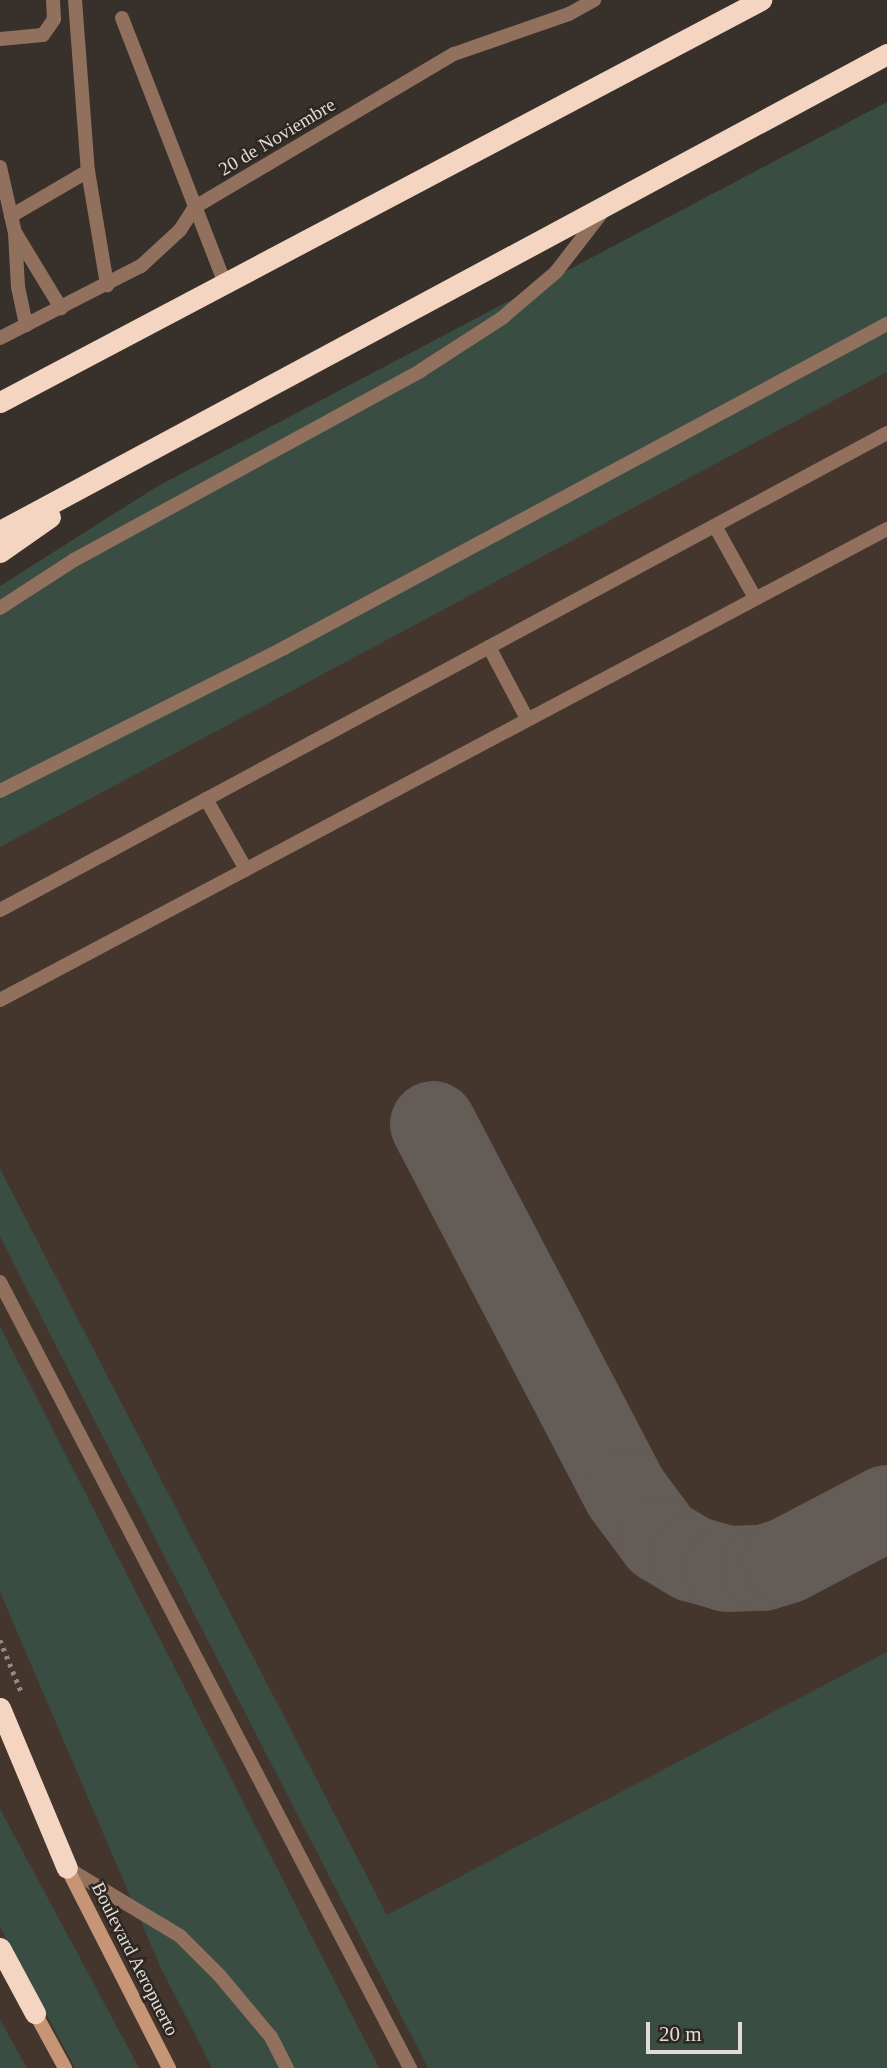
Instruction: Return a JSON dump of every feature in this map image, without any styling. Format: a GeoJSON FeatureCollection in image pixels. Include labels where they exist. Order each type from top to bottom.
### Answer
{"type":"FeatureCollection","features":[{"type":"Feature","properties":{"kind":"highway"},"geometry":{"type":"LineString","coordinates":[[0,402],[761,0]]}},
{"type":"Feature","properties":{"kind":"highway"},"geometry":{"type":"LineString","coordinates":[[0,531],[887,54]]}},
{"type":"Feature","properties":{"kind":"highway"},"geometry":{"type":"LineString","coordinates":[[0,551],[137,457]]}},
{"type":"Feature","properties":{"kind":"highway"},"geometry":{"type":"LineString","coordinates":[[0,1709],[67,1868]]}},
{"type":"Feature","properties":{"kind":"highway"},"geometry":{"type":"LineString","coordinates":[[0,1745],[67,1868]]}},
{"type":"Feature","properties":{"kind":"highway"},"geometry":{"type":"LineString","coordinates":[[0,1948],[35,2013]]}},
{"type":"Feature","properties":{"kind":"highway"},"geometry":{"type":"LineString","coordinates":[[0,1958],[35,2013]]}},
{"type":"Feature","properties":{"kind":"street"},"geometry":{"type":"LineString","coordinates":[[0,39],[43,34],[54,19],[53,0]]}},
{"type":"Feature","properties":{"kind":"street"},"geometry":{"type":"LineString","coordinates":[[75,0],[88,171],[107,285]]}},
{"type":"Feature","properties":{"kind":"street","name":"20 de Noviembre"},"geometry":{"type":"LineString","coordinates":[[0,338],[107,285],[162,249],[195,208],[454,54],[569,14],[594,0]]}},
{"type":"Feature","properties":{"kind":"street"},"geometry":{"type":"LineString","coordinates":[[122,18],[225,283]]}},
{"type":"Feature","properties":{"kind":"street"},"geometry":{"type":"LineString","coordinates":[[0,167],[15,233],[18,287],[26,325]]}},
{"type":"Feature","properties":{"kind":"street"},"geometry":{"type":"LineString","coordinates":[[11,216],[88,171]]}},
{"type":"Feature","properties":{"kind":"street"},"geometry":{"type":"LineString","coordinates":[[0,608],[86,554],[409,377],[502,318],[556,272],[608,204]]}},
{"type":"Feature","properties":{"kind":"street"},"geometry":{"type":"LineString","coordinates":[[15,233],[61,308]]}},
{"type":"Feature","properties":{"kind":"street"},"geometry":{"type":"LineString","coordinates":[[0,791],[346,615],[887,324]]}},
{"type":"Feature","properties":{"kind":"street"},"geometry":{"type":"LineString","coordinates":[[0,910],[887,433]]}},
{"type":"Feature","properties":{"kind":"street"},"geometry":{"type":"LineString","coordinates":[[715,526],[755,598]]}},
{"type":"Feature","properties":{"kind":"street"},"geometry":{"type":"LineString","coordinates":[[0,1000],[244,866],[887,529]]}},
{"type":"Feature","properties":{"kind":"street"},"geometry":{"type":"LineString","coordinates":[[489,647],[526,717]]}},
{"type":"Feature","properties":{"kind":"street"},"geometry":{"type":"LineString","coordinates":[[206,799],[244,866]]}},
{"type":"Feature","properties":{"kind":"street"},"geometry":{"type":"LineString","coordinates":[[0,1282],[410,2068]]}},
{"type":"Feature","properties":{"kind":"street"},"geometry":{"type":"LineString","coordinates":[[67,1868],[180,1937],[220,1976],[271,2037],[287,2068]]}},
{"type":"Feature","properties":{"kind":"street","name":"Boulevard Aeropuerto"},"geometry":{"type":"LineString","coordinates":[[67,1868],[169,2068]]}},
{"type":"Feature","properties":{"kind":"street"},"geometry":{"type":"LineString","coordinates":[[35,2013],[65,2068]]}},
{"type":"Feature","properties":{"kind":"shaded area"},"geometry":{"type":"Polygon","coordinates":[[[887,102],[887,2068],[0,2068],[0,586],[158,486],[887,102]]]}},
{"type":"Feature","properties":{"kind":"green space"},"geometry":{"type":"Polygon","coordinates":[[[887,102],[887,372],[0,847],[0,586],[158,486],[887,102]]]}},
{"type":"Feature","properties":{"kind":"green space"},"geometry":{"type":"Polygon","coordinates":[[[0,1169],[387,1915],[887,1652],[887,2068],[428,2068],[0,1237],[0,1169]]]}},
{"type":"Feature","properties":{"kind":"green space"},"geometry":{"type":"Polygon","coordinates":[[[0,1326],[379,2068],[212,2068],[159,1964],[0,1592],[0,1326]]]}},
{"type":"Feature","properties":{"kind":"green space"},"geometry":{"type":"Polygon","coordinates":[[[0,1809],[139,2068],[75,2068],[0,1927],[0,1809]]]}},
{"type":"Feature","properties":{"kind":"green space"},"geometry":{"type":"Polygon","coordinates":[[[0,2020],[12,2041],[27,2068],[0,2068],[0,2020]]]}},
{"type":"Feature","properties":{"kind":"taxiway"},"geometry":{"type":"LineString","coordinates":[[433,1124],[626,1493],[661,1540],[693,1559],[727,1569],[763,1568],[786,1561],[887,1508]]}}]}
